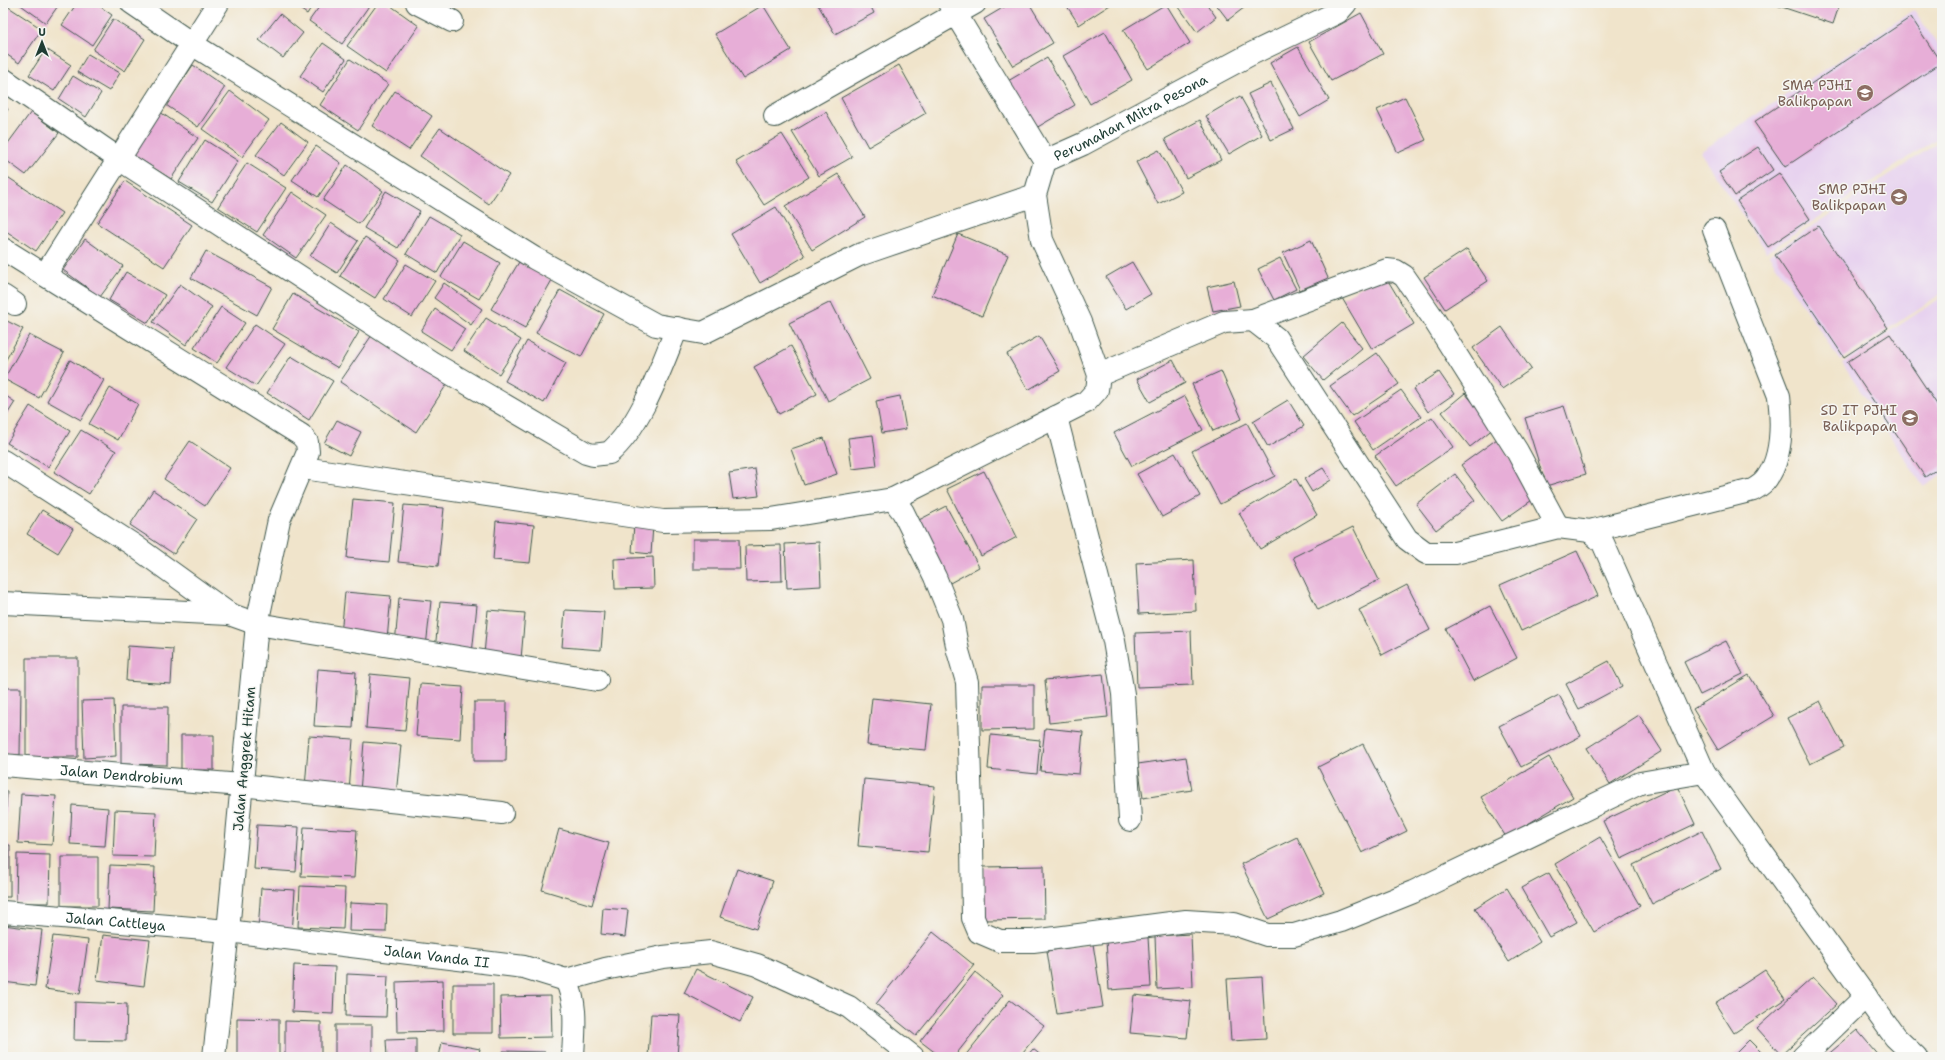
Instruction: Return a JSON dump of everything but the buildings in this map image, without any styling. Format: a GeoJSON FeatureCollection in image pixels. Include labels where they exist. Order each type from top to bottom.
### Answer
{"type":"FeatureCollection","features":[{"type":"Feature","properties":{"kind":"street"},"geometry":{"type":"LineString","coordinates":[[132,3],[192,44],[534,258],[656,324],[703,333],[859,255],[1035,195]]}},
{"type":"Feature","properties":{"kind":"street"},"geometry":{"type":"LineString","coordinates":[[46,275],[218,3]]}},
{"type":"Feature","properties":{"kind":"street"},"geometry":{"type":"LineString","coordinates":[[417,3],[452,20]]}},
{"type":"Feature","properties":{"kind":"street"},"geometry":{"type":"LineString","coordinates":[[775,116],[953,8],[975,3]]}},
{"type":"Feature","properties":{"kind":"street","name":"Perumahan Mitra Pesona"},"geometry":{"type":"LineString","coordinates":[[953,8],[1045,161],[1083,144],[1251,54],[1338,12],[1346,3]]}},
{"type":"Feature","properties":{"kind":"street"},"geometry":{"type":"LineString","coordinates":[[3,79],[119,159],[431,362],[586,453],[594,455],[609,453],[629,431],[656,381],[677,328]]}},
{"type":"Feature","properties":{"kind":"street"},"geometry":{"type":"LineString","coordinates":[[303,468],[663,521],[771,519],[893,499],[1086,402],[1096,390],[1099,375],[1080,322],[1042,240],[1035,195],[1045,161]]}},
{"type":"Feature","properties":{"kind":"street"},"geometry":{"type":"LineString","coordinates":[[1254,320],[1276,338],[1407,539],[1426,553],[1455,553],[1558,527],[1590,531],[1753,490],[1766,479],[1773,468],[1780,438],[1781,417],[1779,396],[1714,230]]}},
{"type":"Feature","properties":{"kind":"street","name":"Jalan Anggrek Hitam"},"geometry":{"type":"LineString","coordinates":[[3,249],[301,435],[306,442],[308,452],[303,468],[279,520],[257,624],[228,931],[214,1057]]}},
{"type":"Feature","properties":{"kind":"street"},"geometry":{"type":"LineString","coordinates":[[1099,375],[1224,322],[1254,320],[1387,270],[1396,271],[1404,276],[1431,315],[1517,451],[1558,527]]}},
{"type":"Feature","properties":{"kind":"street"},"geometry":{"type":"LineString","coordinates":[[1056,417],[1117,656],[1124,694],[1130,820]]}},
{"type":"Feature","properties":{"kind":"street"},"geometry":{"type":"LineString","coordinates":[[3,461],[132,544],[229,614],[257,624],[597,680]]}},
{"type":"Feature","properties":{"kind":"street"},"geometry":{"type":"LineString","coordinates":[[893,499],[903,512],[935,576],[952,618],[966,682],[972,841],[973,918],[979,932],[1000,941],[1033,941],[1186,922],[1234,924],[1267,935],[1294,935],[1341,922],[1413,892],[1640,783],[1704,772]]}},
{"type":"Feature","properties":{"kind":"street"},"geometry":{"type":"LineString","coordinates":[[1590,531],[1603,543],[1704,772],[1895,1037],[1916,1057]]}},
{"type":"Feature","properties":{"kind":"street"},"geometry":{"type":"LineString","coordinates":[[3,603],[229,614]]}},
{"type":"Feature","properties":{"kind":"street","name":"Jalan Dendrobium"},"geometry":{"type":"LineString","coordinates":[[3,765],[241,785],[502,813]]}},
{"type":"Feature","properties":{"kind":"street","name":"Jalan Cattleya"},"geometry":{"type":"LineString","coordinates":[[3,912],[228,931]]}},
{"type":"Feature","properties":{"kind":"street","name":"Jalan Vanda II"},"geometry":{"type":"LineString","coordinates":[[228,931],[524,967],[566,980]]}},
{"type":"Feature","properties":{"kind":"street"},"geometry":{"type":"LineString","coordinates":[[573,1057],[575,1011],[572,996],[566,980],[605,969],[663,957],[711,952],[757,965],[849,1007],[913,1057]]}},
{"type":"Feature","properties":{"kind":"street"},"geometry":{"type":"LineString","coordinates":[[1803,1057],[1866,996]]}},
{"type":"Feature","properties":{"kind":"shaded area","name":"SMA PJHI Balikpapan"},"geometry":{"type":"Polygon","coordinates":[[[1914,10],[1942,51],[1942,135],[1767,252],[1700,152],[1914,10]]]}},
{"type":"Feature","properties":{"kind":"shaded area","name":"SMP PJHI Balikpapan"},"geometry":{"type":"Polygon","coordinates":[[[1942,140],[1942,293],[1840,361],[1769,255],[1942,140]]]}},
{"type":"Feature","properties":{"kind":"shaded area","name":"SD IT PJHI Balikpapan"},"geometry":{"type":"Polygon","coordinates":[[[1942,297],[1942,474],[1923,486],[1842,363],[1942,297]]]}},
{"type":"Feature","properties":{"kind":"place","name":"SMA PJHI Balikpapan"},"geometry":{"type":"Point","coordinates":[1865,93]}},
{"type":"Feature","properties":{"kind":"place","name":"SMP PJHI Balikpapan"},"geometry":{"type":"Point","coordinates":[1899,197]}},
{"type":"Feature","properties":{"kind":"place","name":"SD IT PJHI Balikpapan"},"geometry":{"type":"Point","coordinates":[1910,418]}}]}
